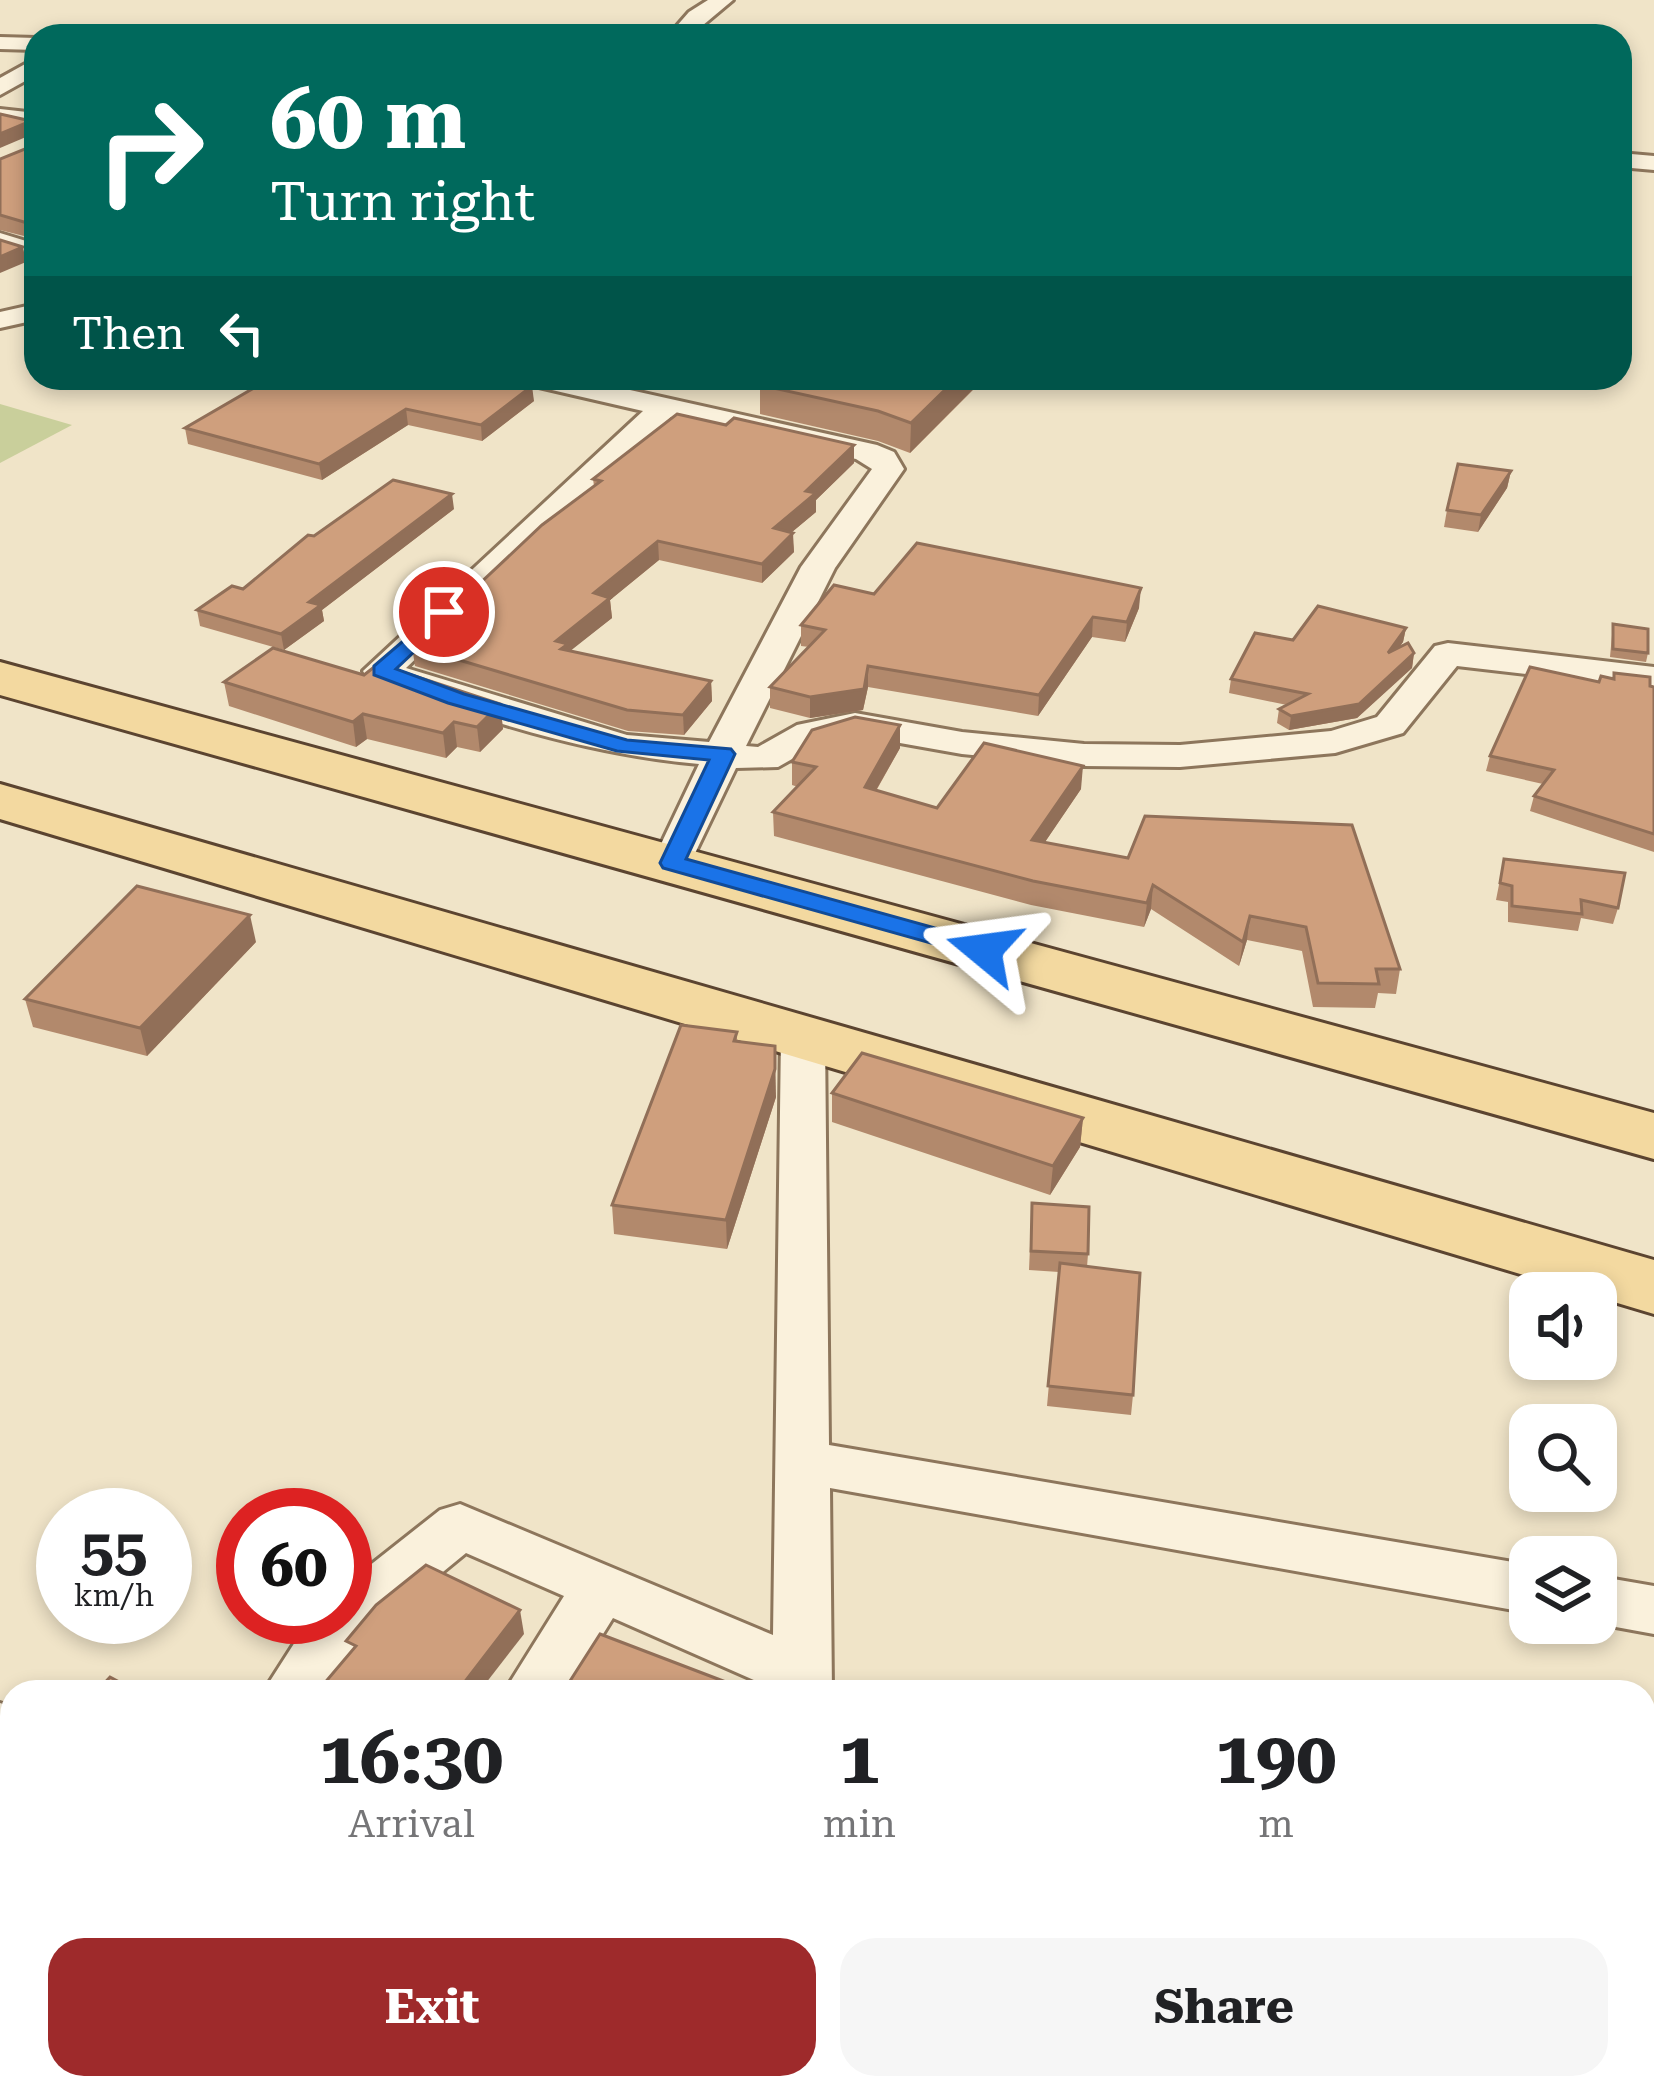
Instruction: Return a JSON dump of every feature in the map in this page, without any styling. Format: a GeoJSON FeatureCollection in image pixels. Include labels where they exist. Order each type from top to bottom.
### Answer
{"type":"FeatureCollection","features":[{"type":"Feature","properties":{"kind":"main road"},"geometry":{"type":"LineString","coordinates":[[0,678],[1654,1136]]}},
{"type":"Feature","properties":{"kind":"main road"},"geometry":{"type":"LineString","coordinates":[[0,801],[1654,1287]]}},
{"type":"Feature","properties":{"kind":"street"},"geometry":{"type":"LineString","coordinates":[[689,24],[723,0]]}},
{"type":"Feature","properties":{"kind":"street"},"geometry":{"type":"LineString","coordinates":[[589,390],[866,452],[883,459],[888,469],[818,567],[672,863]]}},
{"type":"Feature","properties":{"kind":"street"},"geometry":{"type":"LineString","coordinates":[[665,407],[381,671],[456,698],[625,746],[764,759],[810,733],[855,724],[962,743],[1084,755],[1180,756],[1335,742],[1390,725],[1448,654],[1654,678]]}},
{"type":"Feature","properties":{"kind":"street"},"geometry":{"type":"LineString","coordinates":[[802,1680],[803,1037]]}},
{"type":"Feature","properties":{"kind":"street"},"geometry":{"type":"LineString","coordinates":[[802,1462],[1509,1584]]}},
{"type":"Feature","properties":{"kind":"street"},"geometry":{"type":"LineString","coordinates":[[301,1680],[340,1623],[460,1526],[796,1680]]}},
{"type":"Feature","properties":{"kind":"street"},"geometry":{"type":"LineString","coordinates":[[542,1680],[602,1588]]}},
{"type":"Feature","properties":{"kind":"street"},"geometry":{"type":"LineString","coordinates":[[1617,1604],[1654,1610]]}},
{"type":"Feature","properties":{"kind":"green space"},"geometry":{"type":"Polygon","coordinates":[[[0,404],[72,425],[0,463],[0,404]]]}},
{"type":"Feature","properties":{"kind":"building"},"geometry":{"type":"Polygon","coordinates":[[[0,114],[24,119],[24,124],[0,134],[0,114]]]}},
{"type":"Feature","properties":{"kind":"building"},"geometry":{"type":"Polygon","coordinates":[[[24,149],[24,222],[0,215],[0,159],[24,149]]]}},
{"type":"Feature","properties":{"kind":"building"},"geometry":{"type":"Polygon","coordinates":[[[0,240],[23,247],[0,257],[0,240]]]}},
{"type":"Feature","properties":{"kind":"building"},"geometry":{"type":"Polygon","coordinates":[[[250,390],[527,390],[481,425],[406,409],[319,464],[185,428],[250,390]]]}},
{"type":"Feature","properties":{"kind":"building"},"geometry":{"type":"Polygon","coordinates":[[[783,390],[945,390],[911,423],[783,390]]]}},
{"type":"Feature","properties":{"kind":"building"},"geometry":{"type":"Polygon","coordinates":[[[677,414],[726,425],[734,418],[854,445],[806,491],[816,493],[774,528],[793,533],[762,564],[658,541],[594,593],[610,598],[556,641],[568,644],[561,649],[711,681],[683,715],[627,710],[412,646],[463,604],[459,603],[542,525],[601,481],[593,479],[677,414]]]}},
{"type":"Feature","properties":{"kind":"building"},"geometry":{"type":"Polygon","coordinates":[[[1458,464],[1511,471],[1481,515],[1447,510],[1458,464]]]}},
{"type":"Feature","properties":{"kind":"building"},"geometry":{"type":"Polygon","coordinates":[[[393,480],[452,494],[309,602],[321,605],[281,634],[197,610],[232,586],[243,589],[308,535],[314,536],[393,480]]]}},
{"type":"Feature","properties":{"kind":"building"},"geometry":{"type":"Polygon","coordinates":[[[917,543],[1141,588],[1127,622],[1093,617],[1039,695],[868,666],[864,689],[810,697],[770,687],[825,630],[801,625],[834,585],[874,594],[917,543]]]}},
{"type":"Feature","properties":{"kind":"building"},"geometry":{"type":"Polygon","coordinates":[[[1318,606],[1406,628],[1388,653],[1408,643],[1414,653],[1359,704],[1291,716],[1279,709],[1308,694],[1231,679],[1255,633],[1293,640],[1318,606]]]}},
{"type":"Feature","properties":{"kind":"building"},"geometry":{"type":"Polygon","coordinates":[[[1613,624],[1648,629],[1648,653],[1613,649],[1613,624]]]}},
{"type":"Feature","properties":{"kind":"building"},"geometry":{"type":"Polygon","coordinates":[[[273,648],[364,675],[378,664],[500,704],[477,727],[454,722],[443,733],[363,714],[353,722],[224,682],[273,648]]]}},
{"type":"Feature","properties":{"kind":"building"},"geometry":{"type":"Polygon","coordinates":[[[1530,667],[1599,682],[1601,676],[1614,679],[1614,673],[1650,677],[1654,687],[1654,834],[1534,796],[1554,770],[1490,756],[1530,667]]]}},
{"type":"Feature","properties":{"kind":"building"},"geometry":{"type":"Polygon","coordinates":[[[855,717],[900,725],[865,787],[937,808],[984,743],[1083,766],[1032,840],[1128,858],[1145,816],[1352,825],[1400,969],[1376,969],[1379,984],[1318,983],[1306,927],[1250,916],[1243,942],[1153,885],[1147,903],[1033,881],[773,812],[816,767],[792,762],[812,730],[855,717]]]}},
{"type":"Feature","properties":{"kind":"building"},"geometry":{"type":"Polygon","coordinates":[[[1504,859],[1625,873],[1618,908],[1581,900],[1582,914],[1512,906],[1512,886],[1500,883],[1504,859]]]}},
{"type":"Feature","properties":{"kind":"building"},"geometry":{"type":"Polygon","coordinates":[[[137,886],[250,915],[140,1028],[25,999],[137,886]]]}},
{"type":"Feature","properties":{"kind":"building"},"geometry":{"type":"Polygon","coordinates":[[[681,1025],[737,1032],[734,1041],[775,1046],[775,1069],[726,1220],[612,1205],[681,1025]]]}},
{"type":"Feature","properties":{"kind":"building"},"geometry":{"type":"Polygon","coordinates":[[[862,1053],[1083,1118],[1053,1166],[832,1093],[862,1053]]]}},
{"type":"Feature","properties":{"kind":"building"},"geometry":{"type":"Polygon","coordinates":[[[1032,1203],[1089,1207],[1088,1254],[1031,1251],[1032,1203]]]}},
{"type":"Feature","properties":{"kind":"building"},"geometry":{"type":"Polygon","coordinates":[[[1060,1263],[1140,1273],[1133,1395],[1048,1386],[1060,1263]]]}},
{"type":"Feature","properties":{"kind":"building"},"geometry":{"type":"Polygon","coordinates":[[[426,1565],[520,1610],[466,1680],[327,1680],[356,1646],[352,1644],[372,1644],[372,1610],[426,1565]]]}},
{"type":"Feature","properties":{"kind":"building"},"geometry":{"type":"Polygon","coordinates":[[[600,1634],[721,1680],[571,1680],[600,1634]]]}},
{"type":"Feature","properties":{"kind":"route"},"geometry":{"type":"LineString","coordinates":[[444,612],[381,671],[456,698],[625,746],[723,754],[672,863],[984,950]]}}]}
